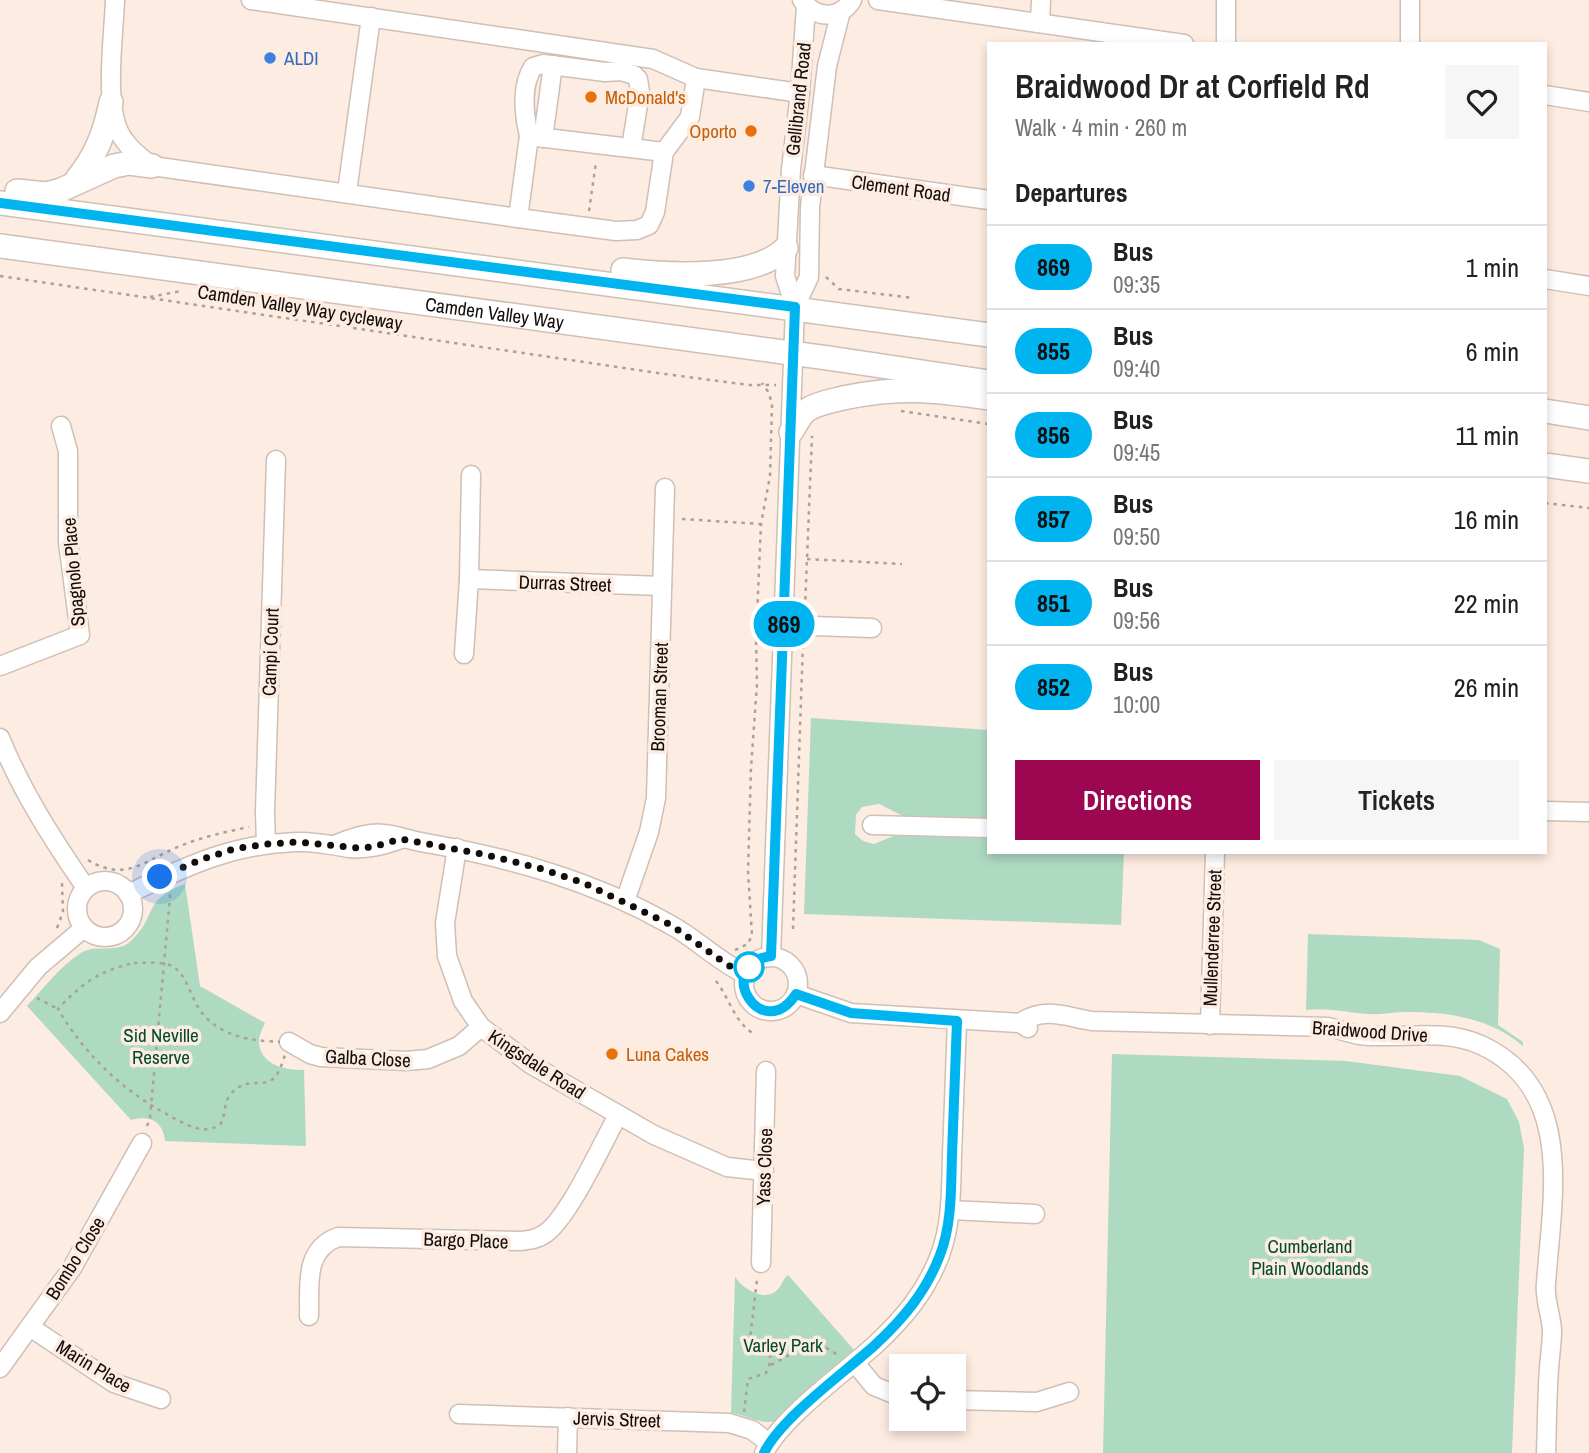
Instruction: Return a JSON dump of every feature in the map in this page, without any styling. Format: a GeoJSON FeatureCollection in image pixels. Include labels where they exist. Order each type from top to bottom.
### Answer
{"type":"FeatureCollection","features":[{"type":"Feature","properties":{"kind":"main road"},"geometry":{"type":"LineString","coordinates":[[73,184],[91,162],[98,148],[106,128],[111,102]]}},
{"type":"Feature","properties":{"kind":"main road"},"geometry":{"type":"LineString","coordinates":[[0,189],[46,194],[114,166],[129,163],[152,166]]}},
{"type":"Feature","properties":{"kind":"main road"},"geometry":{"type":"LineString","coordinates":[[0,203],[987,335]]}},
{"type":"Feature","properties":{"kind":"main road","name":"Camden Valley Way"},"geometry":{"type":"LineString","coordinates":[[0,246],[987,382]]}},
{"type":"Feature","properties":{"kind":"main road"},"geometry":{"type":"LineString","coordinates":[[481,267],[542,259],[686,275],[735,270],[761,263],[777,257],[786,248]]}},
{"type":"Feature","properties":{"kind":"main road"},"geometry":{"type":"LineString","coordinates":[[802,432],[807,410],[825,402],[880,391],[923,389],[987,398]]}},
{"type":"Feature","properties":{"kind":"main road"},"geometry":{"type":"LineString","coordinates":[[1547,411],[1589,418]]}},
{"type":"Feature","properties":{"kind":"main road"},"geometry":{"type":"LineString","coordinates":[[1547,465],[1589,471]]}},
{"type":"Feature","properties":{"kind":"street"},"geometry":{"type":"LineString","coordinates":[[115,0],[111,102],[115,124],[123,140],[152,166],[518,218],[616,231],[637,230],[649,225],[655,212],[664,152],[690,117],[696,78]]}},
{"type":"Feature","properties":{"kind":"street"},"geometry":{"type":"LineString","coordinates":[[251,0],[653,59],[696,78],[800,93]]}},
{"type":"Feature","properties":{"kind":"street"},"geometry":{"type":"LineString","coordinates":[[878,0],[1170,42]]}},
{"type":"Feature","properties":{"kind":"street"},"geometry":{"type":"LineString","coordinates":[[1040,23],[1041,0]]}},
{"type":"Feature","properties":{"kind":"street"},"geometry":{"type":"LineString","coordinates":[[1226,0],[1226,42]]}},
{"type":"Feature","properties":{"kind":"street"},"geometry":{"type":"LineString","coordinates":[[1410,0],[1410,42]]}},
{"type":"Feature","properties":{"kind":"street"},"geometry":{"type":"LineString","coordinates":[[804,3],[822,15],[847,6]]}},
{"type":"Feature","properties":{"kind":"street","name":"Gellibrand Road"},"geometry":{"type":"LineString","coordinates":[[795,307],[785,276],[791,169],[800,93],[804,3]]}},
{"type":"Feature","properties":{"kind":"street","name":"Gellibrand Road"},"geometry":{"type":"LineString","coordinates":[[795,307],[808,277],[810,207],[827,66],[847,6]]}},
{"type":"Feature","properties":{"kind":"street"},"geometry":{"type":"LineString","coordinates":[[347,192],[371,17]]}},
{"type":"Feature","properties":{"kind":"street"},"geometry":{"type":"LineString","coordinates":[[518,218],[523,177],[533,133],[553,65],[605,72],[621,71],[638,79],[640,92],[631,148]]}},
{"type":"Feature","properties":{"kind":"street"},"geometry":{"type":"LineString","coordinates":[[1547,95],[1589,102]]}},
{"type":"Feature","properties":{"kind":"street"},"geometry":{"type":"LineString","coordinates":[[533,133],[600,145],[664,152]]}},
{"type":"Feature","properties":{"kind":"street","name":"Clement Road"},"geometry":{"type":"LineString","coordinates":[[813,175],[987,200]]}},
{"type":"Feature","properties":{"kind":"street"},"geometry":{"type":"LineString","coordinates":[[1547,279],[1589,286]]}},
{"type":"Feature","properties":{"kind":"street"},"geometry":{"type":"LineString","coordinates":[[771,956],[784,625],[802,432],[793,353],[795,307]]}},
{"type":"Feature","properties":{"kind":"street","name":"Spagnolo Place"},"geometry":{"type":"LineString","coordinates":[[0,666],[80,635],[68,542],[68,451],[61,426]]}},
{"type":"Feature","properties":{"kind":"street","name":"Campi Court"},"geometry":{"type":"LineString","coordinates":[[266,844],[265,799],[276,460]]}},
{"type":"Feature","properties":{"kind":"street"},"geometry":{"type":"LineString","coordinates":[[464,654],[471,475]]}},
{"type":"Feature","properties":{"kind":"street","name":"Brooman Street"},"geometry":{"type":"LineString","coordinates":[[625,901],[649,832],[656,798],[665,488]]}},
{"type":"Feature","properties":{"kind":"street","name":"Durras Street"},"geometry":{"type":"LineString","coordinates":[[469,579],[662,586]]}},
{"type":"Feature","properties":{"kind":"street"},"geometry":{"type":"LineString","coordinates":[[784,625],[872,628]]}},
{"type":"Feature","properties":{"kind":"street"},"geometry":{"type":"LineString","coordinates":[[0,738],[12,767],[42,822],[86,888]]}},
{"type":"Feature","properties":{"kind":"street"},"geometry":{"type":"LineString","coordinates":[[1547,811],[1589,812]]}},
{"type":"Feature","properties":{"kind":"street"},"geometry":{"type":"LineString","coordinates":[[872,825],[987,828]]}},
{"type":"Feature","properties":{"kind":"street"},"geometry":{"type":"LineString","coordinates":[[128,894],[200,860],[234,849],[299,842],[337,844],[369,834],[385,834],[457,848],[542,869],[584,883],[671,925],[745,974]]}},
{"type":"Feature","properties":{"kind":"street","name":"Kingsdale Road"},"geometry":{"type":"LineString","coordinates":[[457,848],[446,923],[447,956],[463,1000],[481,1027],[532,1065],[654,1135],[727,1167],[764,1171]]}},
{"type":"Feature","properties":{"kind":"street","name":"Mullenderree Street"},"geometry":{"type":"LineString","coordinates":[[1210,1025],[1215,854]]}},
{"type":"Feature","properties":{"kind":"street"},"geometry":{"type":"LineString","coordinates":[[104,881],[122,887],[132,903],[132,913],[123,930],[105,937],[95,936],[83,928],[77,916],[77,908],[86,888],[104,881]]}},
{"type":"Feature","properties":{"kind":"street"},"geometry":{"type":"LineString","coordinates":[[0,1013],[38,967],[83,928]]}},
{"type":"Feature","properties":{"kind":"street"},"geometry":{"type":"LineString","coordinates":[[771,956],[788,962],[794,969],[799,986],[784,1008],[765,1011],[756,1007],[745,992],[745,974],[755,961],[771,956]]}},
{"type":"Feature","properties":{"kind":"street","name":"Braidwood Drive"},"geometry":{"type":"LineString","coordinates":[[796,994],[851,1013],[957,1021],[1020,1023],[1027,1019],[1059,1013],[1072,1018],[1210,1025],[1328,1027],[1360,1035],[1454,1037],[1479,1044],[1500,1056],[1529,1083],[1546,1115],[1553,1149],[1546,1290],[1552,1328],[1546,1453]]}},
{"type":"Feature","properties":{"kind":"street"},"geometry":{"type":"LineString","coordinates":[[767,1448],[793,1418],[896,1325],[923,1292],[943,1247],[950,1210],[957,1021]]}},
{"type":"Feature","properties":{"kind":"street","name":"Galba Close"},"geometry":{"type":"LineString","coordinates":[[289,1042],[321,1057],[418,1061],[449,1052],[481,1027]]}},
{"type":"Feature","properties":{"kind":"street","name":"Yass Close"},"geometry":{"type":"LineString","coordinates":[[761,1264],[766,1071]]}},
{"type":"Feature","properties":{"kind":"street","name":"Bargo Place"},"geometry":{"type":"LineString","coordinates":[[309,1316],[314,1256],[323,1244],[338,1237],[520,1241],[548,1232],[562,1216],[618,1115]]}},
{"type":"Feature","properties":{"kind":"street","name":"Bombo Close"},"geometry":{"type":"LineString","coordinates":[[0,1368],[72,1268],[142,1143]]}},
{"type":"Feature","properties":{"kind":"street"},"geometry":{"type":"LineString","coordinates":[[950,1210],[1035,1214]]}},
{"type":"Feature","properties":{"kind":"street","name":"Marin Place"},"geometry":{"type":"LineString","coordinates":[[30,1327],[114,1383],[161,1399]]}},
{"type":"Feature","properties":{"kind":"street"},"geometry":{"type":"LineString","coordinates":[[852,1365],[874,1385],[889,1392]]}},
{"type":"Feature","properties":{"kind":"street"},"geometry":{"type":"LineString","coordinates":[[966,1400],[1037,1402],[1069,1392]]}},
{"type":"Feature","properties":{"kind":"street","name":"Jervis Street"},"geometry":{"type":"LineString","coordinates":[[459,1414],[729,1423],[744,1426],[767,1448]]}},
{"type":"Feature","properties":{"kind":"street"},"geometry":{"type":"LineString","coordinates":[[567,1453],[568,1417]]}},
{"type":"Feature","properties":{"kind":"path"},"geometry":{"type":"LineString","coordinates":[[587,227],[600,145]]}},
{"type":"Feature","properties":{"kind":"path","name":"Camden Valley Way cycleway"},"geometry":{"type":"LineString","coordinates":[[0,276],[652,372],[749,385],[762,383],[769,393],[772,405],[769,476],[761,524]]}},
{"type":"Feature","properties":{"kind":"path"},"geometry":{"type":"LineString","coordinates":[[826,277],[839,289],[914,298]]}},
{"type":"Feature","properties":{"kind":"path"},"geometry":{"type":"LineString","coordinates":[[891,411],[987,424]]}},
{"type":"Feature","properties":{"kind":"path"},"geometry":{"type":"LineString","coordinates":[[793,929],[807,559],[802,432]]}},
{"type":"Feature","properties":{"kind":"path"},"geometry":{"type":"LineString","coordinates":[[1547,503],[1589,508]]}},
{"type":"Feature","properties":{"kind":"path"},"geometry":{"type":"LineString","coordinates":[[665,517],[761,524],[756,639],[757,695],[751,768],[748,871],[752,935],[748,944],[735,950]]}},
{"type":"Feature","properties":{"kind":"path"},"geometry":{"type":"LineString","coordinates":[[807,559],[902,564]]}},
{"type":"Feature","properties":{"kind":"path"},"geometry":{"type":"LineString","coordinates":[[84,857],[112,870],[130,869],[217,833],[253,826]]}},
{"type":"Feature","properties":{"kind":"path"},"geometry":{"type":"LineString","coordinates":[[55,930],[63,912],[61,878]]}},
{"type":"Feature","properties":{"kind":"path"},"geometry":{"type":"LineString","coordinates":[[142,1143],[150,1118],[170,897],[167,891]]}},
{"type":"Feature","properties":{"kind":"path"},"geometry":{"type":"LineString","coordinates":[[37,998],[58,1009],[88,1052],[128,1090],[151,1106],[198,1130],[210,1130],[220,1125],[230,1095],[240,1086],[249,1082],[269,1081],[276,1077],[289,1042],[257,1042],[234,1035],[211,1023],[199,1009],[180,974],[173,967],[163,964],[134,963],[110,968],[75,990],[58,1009]]}},
{"type":"Feature","properties":{"kind":"path"},"geometry":{"type":"LineString","coordinates":[[716,981],[739,1023],[754,1034]]}},
{"type":"Feature","properties":{"kind":"path"},"geometry":{"type":"LineString","coordinates":[[744,1426],[744,1398],[748,1379],[766,1373],[770,1365],[770,1352],[767,1347],[750,1339],[761,1264]]}},
{"type":"Feature","properties":{"kind":"path"},"geometry":{"type":"LineString","coordinates":[[770,1365],[816,1345],[829,1348],[852,1365]]}},
{"type":"Feature","properties":{"kind":"green space"},"geometry":{"type":"Polygon","coordinates":[[[811,718],[987,730],[987,820],[905,817],[879,804],[862,807],[856,815],[855,834],[863,841],[874,844],[901,833],[987,836],[987,854],[1124,854],[1121,925],[804,914],[811,718]]]}},
{"type":"Feature","properties":{"kind":"green space","name":"Sid Neville Reserve"},"geometry":{"type":"Polygon","coordinates":[[[185,884],[200,986],[265,1023],[259,1039],[263,1055],[268,1060],[281,1067],[304,1070],[306,1146],[165,1141],[162,1129],[154,1121],[144,1118],[131,1120],[27,1006],[73,958],[87,950],[120,947],[132,940],[156,902],[171,890],[185,884]]]}},
{"type":"Feature","properties":{"kind":"green space"},"geometry":{"type":"Polygon","coordinates":[[[1308,934],[1479,940],[1500,949],[1498,1025],[1523,1042],[1523,1046],[1497,1029],[1453,1015],[1306,1010],[1308,934]]]}},
{"type":"Feature","properties":{"kind":"green space","name":"Cumberland Plain Woodlands"},"geometry":{"type":"Polygon","coordinates":[[[1112,1054],[1346,1061],[1460,1076],[1507,1099],[1519,1122],[1524,1148],[1512,1453],[1103,1453],[1112,1054]]]}},
{"type":"Feature","properties":{"kind":"green space","name":"Varley Park"},"geometry":{"type":"Polygon","coordinates":[[[788,1275],[855,1351],[775,1421],[759,1421],[731,1413],[735,1277],[749,1290],[768,1295],[779,1288],[788,1275]]]}},
{"type":"Feature","properties":{"kind":"bus line","name":"869"},"geometry":{"type":"LineString","coordinates":[[0,203],[795,307],[771,956],[763,957],[749,967],[743,983],[745,992],[749,1001],[765,1011],[784,1008],[796,994],[851,1013],[957,1021],[950,1210],[946,1237],[934,1270],[923,1292],[896,1325],[793,1418],[769,1443],[764,1453]]}},
{"type":"Feature","properties":{"kind":"place","name":"ALDI"},"geometry":{"type":"Point","coordinates":[270,58]}},
{"type":"Feature","properties":{"kind":"place","name":"McDonald's"},"geometry":{"type":"Point","coordinates":[591,97]}},
{"type":"Feature","properties":{"kind":"place","name":"Oporto"},"geometry":{"type":"Point","coordinates":[751,131]}},
{"type":"Feature","properties":{"kind":"place","name":"7-Eleven"},"geometry":{"type":"Point","coordinates":[749,186]}},
{"type":"Feature","properties":{"kind":"place","name":"Luna Cakes"},"geometry":{"type":"Point","coordinates":[612,1054]}},
{"type":"Feature","properties":{"kind":"route"},"geometry":{"type":"LineString","coordinates":[[160,877],[234,849],[299,842],[357,848],[401,839],[487,855],[584,883],[671,925],[734,969],[745,974],[749,967]]}}]}
